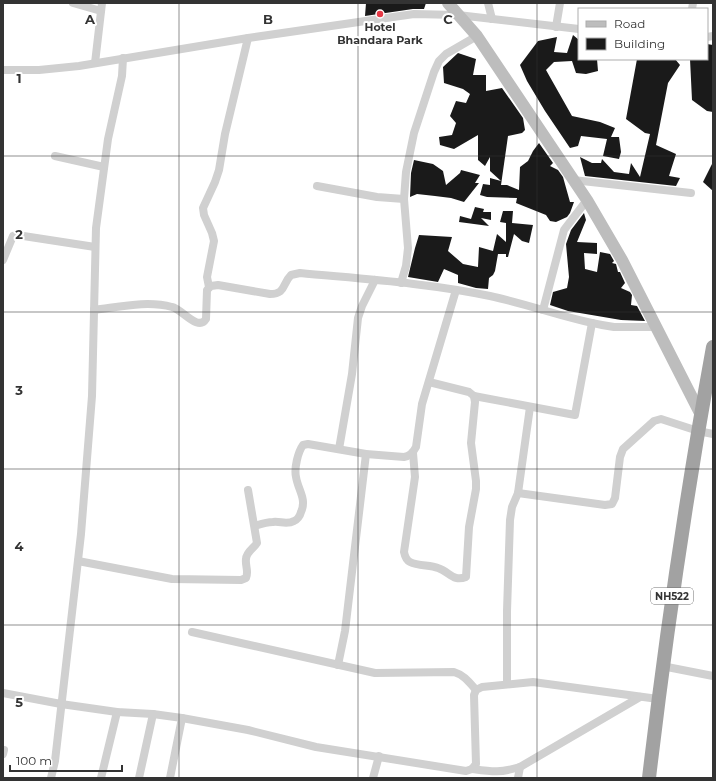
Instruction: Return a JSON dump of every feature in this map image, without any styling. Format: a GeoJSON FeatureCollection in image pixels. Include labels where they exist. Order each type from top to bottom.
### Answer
{"type":"FeatureCollection","features":[{"type":"Feature","properties":{"kind":"highway","name":"NH522"},"geometry":{"type":"LineString","coordinates":[[649,778],[662,666],[698,431],[713,347]]}},
{"type":"Feature","properties":{"kind":"main road"},"geometry":{"type":"LineString","coordinates":[[448,3],[477,36],[587,200],[622,260],[701,416]]}},
{"type":"Feature","properties":{"kind":"street"},"geometry":{"type":"LineString","coordinates":[[73,3],[101,7],[95,63]]}},
{"type":"Feature","properties":{"kind":"street"},"geometry":{"type":"LineString","coordinates":[[488,3],[492,19]]}},
{"type":"Feature","properties":{"kind":"street"},"geometry":{"type":"LineString","coordinates":[[556,27],[560,3]]}},
{"type":"Feature","properties":{"kind":"street"},"geometry":{"type":"LineString","coordinates":[[3,70],[63,68],[248,38],[414,14],[458,15],[578,29]]}},
{"type":"Feature","properties":{"kind":"street"},"geometry":{"type":"LineString","coordinates":[[401,283],[406,266],[408,248],[404,199],[406,172],[414,133],[437,65],[446,54],[477,36]]}},
{"type":"Feature","properties":{"kind":"street"},"geometry":{"type":"LineString","coordinates":[[94,310],[140,305],[166,306],[175,308],[192,320],[201,323],[206,319],[206,294],[209,287],[207,277],[214,241],[204,215],[203,208],[219,170],[225,134],[248,38]]}},
{"type":"Feature","properties":{"kind":"street"},"geometry":{"type":"LineString","coordinates":[[51,778],[55,761],[78,561],[92,396],[96,228],[113,113],[122,76],[123,58]]}},
{"type":"Feature","properties":{"kind":"street"},"geometry":{"type":"LineString","coordinates":[[55,156],[104,167]]}},
{"type":"Feature","properties":{"kind":"street"},"geometry":{"type":"LineString","coordinates":[[573,180],[691,193]]}},
{"type":"Feature","properties":{"kind":"street"},"geometry":{"type":"LineString","coordinates":[[318,186],[377,198],[404,199]]}},
{"type":"Feature","properties":{"kind":"street"},"geometry":{"type":"LineString","coordinates":[[543,310],[564,230],[587,200]]}},
{"type":"Feature","properties":{"kind":"street"},"geometry":{"type":"LineString","coordinates":[[3,260],[13,236],[17,235],[95,247]]}},
{"type":"Feature","properties":{"kind":"street"},"geometry":{"type":"LineString","coordinates":[[209,287],[218,285],[274,294],[281,292],[289,277],[296,273],[375,280],[456,290],[490,296],[592,323],[614,327],[656,327]]}},
{"type":"Feature","properties":{"kind":"street"},"geometry":{"type":"LineString","coordinates":[[339,449],[352,374],[358,318],[362,306],[375,280]]}},
{"type":"Feature","properties":{"kind":"street"},"geometry":{"type":"LineString","coordinates":[[255,526],[274,521],[289,523],[295,521],[300,515],[304,500],[295,477],[295,470],[300,450],[303,445],[308,444],[366,454],[404,457],[413,453],[416,447],[420,413],[456,290]]}},
{"type":"Feature","properties":{"kind":"street"},"geometry":{"type":"LineString","coordinates":[[430,382],[469,392],[474,396],[575,415],[592,323]]}},
{"type":"Feature","properties":{"kind":"street"},"geometry":{"type":"LineString","coordinates":[[413,453],[415,478],[404,552],[406,559],[411,563],[443,570],[460,580],[466,577],[470,527],[476,489],[471,444],[475,402],[474,396]]}},
{"type":"Feature","properties":{"kind":"street"},"geometry":{"type":"LineString","coordinates":[[507,684],[507,611],[510,520],[512,507],[518,493],[530,407]]}},
{"type":"Feature","properties":{"kind":"street"},"geometry":{"type":"LineString","coordinates":[[518,493],[605,505],[612,504],[616,498],[620,456],[623,449],[654,421],[661,420],[713,434]]}},
{"type":"Feature","properties":{"kind":"street"},"geometry":{"type":"LineString","coordinates":[[338,665],[345,631],[366,454]]}},
{"type":"Feature","properties":{"kind":"street"},"geometry":{"type":"LineString","coordinates":[[78,561],[172,579],[241,580],[246,578],[248,574],[246,559],[257,543],[248,490]]}},
{"type":"Feature","properties":{"kind":"street"},"geometry":{"type":"LineString","coordinates":[[192,632],[375,673],[454,672],[466,678],[476,690]]}},
{"type":"Feature","properties":{"kind":"street"},"geometry":{"type":"LineString","coordinates":[[662,666],[713,676]]}},
{"type":"Feature","properties":{"kind":"street"},"geometry":{"type":"LineString","coordinates":[[472,769],[476,764],[474,695],[476,690],[482,687],[533,682],[640,698],[658,699]]}},
{"type":"Feature","properties":{"kind":"street"},"geometry":{"type":"LineString","coordinates":[[3,693],[61,704],[116,712],[153,714],[182,718],[248,730],[316,746],[466,771],[472,769],[496,772],[504,772],[520,767],[640,698]]}},
{"type":"Feature","properties":{"kind":"street"},"geometry":{"type":"LineString","coordinates":[[102,778],[116,712]]}},
{"type":"Feature","properties":{"kind":"street"},"geometry":{"type":"LineString","coordinates":[[139,778],[153,714]]}},
{"type":"Feature","properties":{"kind":"street"},"geometry":{"type":"LineString","coordinates":[[170,778],[182,718]]}},
{"type":"Feature","properties":{"kind":"street"},"geometry":{"type":"LineString","coordinates":[[373,778],[379,756]]}},
{"type":"Feature","properties":{"kind":"street"},"geometry":{"type":"LineString","coordinates":[[518,778],[520,767]]}},
{"type":"Feature","properties":{"kind":"building","name":"Hotel Bhandara Park"},"geometry":{"type":"Polygon","coordinates":[[[366,3],[426,3],[424,9],[413,9],[365,16],[366,3]]]}},
{"type":"Feature","properties":{"kind":"building"},"geometry":{"type":"Polygon","coordinates":[[[573,35],[578,39],[578,60],[597,60],[598,71],[586,74],[576,73],[572,61],[554,62],[546,70],[572,116],[600,122],[615,128],[611,137],[619,137],[621,152],[619,159],[603,156],[607,139],[581,136],[578,146],[570,148],[545,111],[527,81],[520,65],[538,41],[557,37],[554,52],[567,53],[573,35]]]}},
{"type":"Feature","properties":{"kind":"building"},"geometry":{"type":"Polygon","coordinates":[[[708,44],[713,45],[713,112],[707,111],[692,100],[690,60],[708,60],[708,44]]]}},
{"type":"Feature","properties":{"kind":"building"},"geometry":{"type":"Polygon","coordinates":[[[458,53],[476,59],[473,75],[486,75],[486,91],[502,88],[523,118],[525,130],[522,133],[508,136],[501,185],[507,185],[519,190],[520,167],[528,161],[539,143],[553,163],[550,166],[558,170],[563,177],[570,202],[574,202],[567,217],[556,222],[550,221],[546,215],[516,203],[517,198],[487,197],[480,195],[483,184],[490,185],[490,178],[501,181],[490,171],[490,157],[485,166],[478,160],[478,135],[454,149],[440,145],[439,137],[452,135],[456,123],[450,116],[456,101],[466,103],[470,94],[463,89],[444,83],[443,67],[458,53]]]}},
{"type":"Feature","properties":{"kind":"building"},"geometry":{"type":"Polygon","coordinates":[[[637,60],[676,60],[680,65],[668,83],[656,145],[676,154],[669,176],[680,178],[676,186],[585,176],[580,157],[592,163],[601,163],[602,159],[614,172],[629,174],[631,163],[640,177],[650,134],[645,133],[626,119],[637,60]]]}},
{"type":"Feature","properties":{"kind":"building"},"geometry":{"type":"Polygon","coordinates":[[[414,160],[433,164],[443,171],[446,185],[460,173],[461,170],[480,175],[475,183],[479,183],[464,202],[451,198],[417,194],[410,197],[411,173],[414,160]]]}},
{"type":"Feature","properties":{"kind":"building"},"geometry":{"type":"Polygon","coordinates":[[[713,162],[713,191],[703,182],[713,162]]]}},
{"type":"Feature","properties":{"kind":"building"},"geometry":{"type":"Polygon","coordinates":[[[475,207],[484,209],[483,212],[491,212],[491,220],[481,218],[489,226],[459,222],[460,216],[471,219],[475,207]]]}},
{"type":"Feature","properties":{"kind":"building"},"geometry":{"type":"Polygon","coordinates":[[[503,211],[513,211],[512,223],[533,225],[529,243],[522,241],[514,234],[508,257],[506,257],[506,254],[498,254],[495,271],[489,278],[488,289],[476,288],[458,283],[458,275],[444,269],[438,282],[408,277],[419,235],[452,237],[448,251],[463,264],[478,267],[479,247],[493,251],[497,234],[506,242],[506,223],[500,222],[503,211]]]}},
{"type":"Feature","properties":{"kind":"building"},"geometry":{"type":"Polygon","coordinates":[[[584,213],[586,220],[577,242],[597,243],[597,254],[584,253],[585,269],[597,272],[600,252],[610,254],[614,261],[612,263],[616,264],[618,272],[620,272],[625,283],[621,288],[630,292],[632,295],[631,305],[637,306],[645,321],[621,320],[568,311],[550,305],[553,292],[567,288],[569,277],[566,244],[571,230],[584,213]]]}},
{"type":"Feature","properties":{"kind":"place","name":"Hotel Bhandara Park"},"geometry":{"type":"Point","coordinates":[380,14]}}]}
